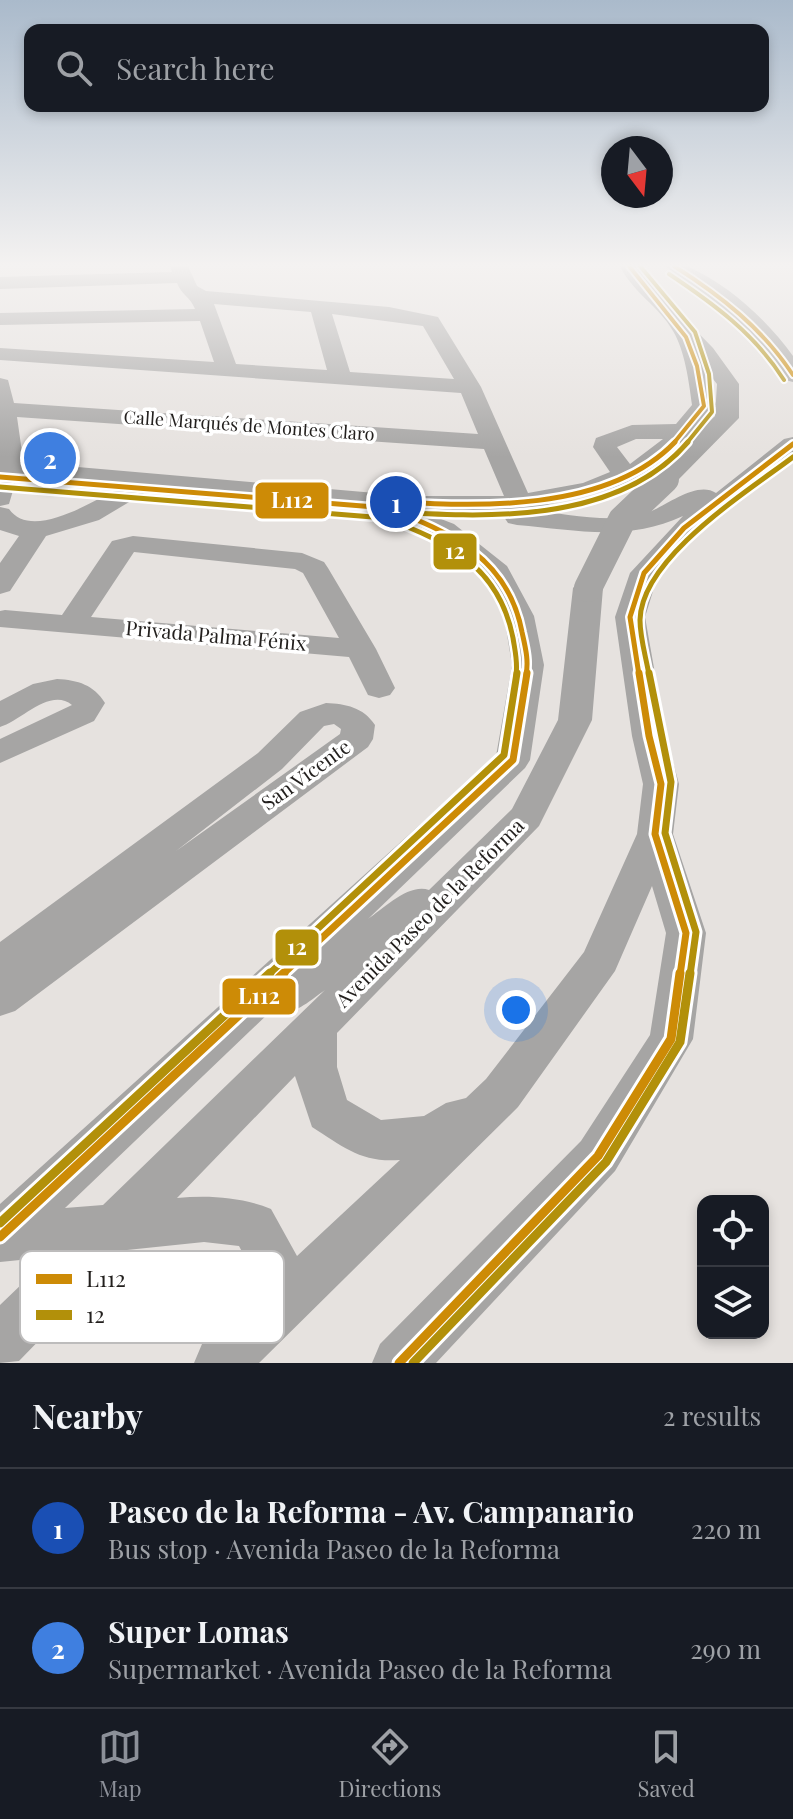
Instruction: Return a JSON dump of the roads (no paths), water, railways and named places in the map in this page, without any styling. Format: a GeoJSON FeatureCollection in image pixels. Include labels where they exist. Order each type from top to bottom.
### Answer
{"type":"FeatureCollection","features":[{"type":"Feature","properties":{"kind":"street"},"geometry":{"type":"LineString","coordinates":[[211,330],[228,371]]}},
{"type":"Feature","properties":{"kind":"street"},"geometry":{"type":"LineString","coordinates":[[326,330],[341,379]]}},
{"type":"Feature","properties":{"kind":"street"},"geometry":{"type":"LineString","coordinates":[[436,330],[470,387],[520,504]]}},
{"type":"Feature","properties":{"kind":"street"},"geometry":{"type":"LineString","coordinates":[[759,330],[793,375]]}},
{"type":"Feature","properties":{"kind":"street","name":"Avenida Paseo de la Reforma"},"geometry":{"type":"LineString","coordinates":[[94,1251],[526,817],[575,720],[588,588],[622,520],[727,418],[728,384],[705,353],[683,331]]}},
{"type":"Feature","properties":{"kind":"street","name":"Avenida Paseo de la Reforma"},"geometry":{"type":"LineString","coordinates":[[2,478],[442,506],[520,504],[566,497],[625,475],[663,453],[704,406],[700,379],[683,331]]}},
{"type":"Feature","properties":{"kind":"street"},"geometry":{"type":"LineString","coordinates":[[0,354],[470,387]]}},
{"type":"Feature","properties":{"kind":"street"},"geometry":{"type":"LineString","coordinates":[[0,385],[10,452],[2,478],[623,526],[653,520],[704,497],[793,443]]}},
{"type":"Feature","properties":{"kind":"street","name":"Calle Marqués de Montes Claro"},"geometry":{"type":"LineString","coordinates":[[5,409],[493,442]]}},
{"type":"Feature","properties":{"kind":"street"},"geometry":{"type":"LineString","coordinates":[[625,475],[605,443],[632,432],[682,431]]}},
{"type":"Feature","properties":{"kind":"street"},"geometry":{"type":"LineString","coordinates":[[284,1302],[502,1093],[601,960],[655,834],[661,784],[649,736],[630,617],[644,573],[684,528],[793,443]]}},
{"type":"Feature","properties":{"kind":"street"},"geometry":{"type":"LineString","coordinates":[[653,520],[621,521],[604,510],[611,498],[632,485],[663,453]]}},
{"type":"Feature","properties":{"kind":"street"},"geometry":{"type":"LineString","coordinates":[[0,585],[12,530],[64,524],[139,488]]}},
{"type":"Feature","properties":{"kind":"street"},"geometry":{"type":"LineString","coordinates":[[0,1238],[513,760],[528,665],[519,616],[497,572],[444,530],[387,508]]}},
{"type":"Feature","properties":{"kind":"street"},"geometry":{"type":"LineString","coordinates":[[71,624],[114,555],[122,547],[133,544],[310,563],[361,649],[379,688]]}},
{"type":"Feature","properties":{"kind":"street","name":"Privada Palma Fénix"},"geometry":{"type":"LineString","coordinates":[[2,613],[71,624],[361,649]]}},
{"type":"Feature","properties":{"kind":"street"},"geometry":{"type":"LineString","coordinates":[[0,716],[36,694],[51,689],[71,689],[83,695],[89,703],[82,714],[0,752]]}},
{"type":"Feature","properties":{"kind":"street","name":"San Vicente"},"geometry":{"type":"LineString","coordinates":[[0,964],[58,940],[356,739],[358,725],[342,714],[326,713],[312,719],[270,761],[58,940],[0,999]]}},
{"type":"Feature","properties":{"kind":"street"},"geometry":{"type":"LineString","coordinates":[[399,1363],[598,1156],[671,1039],[686,933],[655,834]]}},
{"type":"Feature","properties":{"kind":"street"},"geometry":{"type":"LineString","coordinates":[[196,1056],[484,859]]}},
{"type":"Feature","properties":{"kind":"street"},"geometry":{"type":"LineString","coordinates":[[316,1029],[315,1067],[328,1113],[376,1141],[432,1136],[502,1093]]}},
{"type":"Feature","properties":{"kind":"street"},"geometry":{"type":"LineString","coordinates":[[0,1238],[204,1219],[254,1225],[268,1251]]}},
{"type":"Feature","properties":{"kind":"street","name":"Avenida Paseo de la Reforma"},"geometry":{"type":"LineString","coordinates":[[0,1342],[20,1323]]}},
{"type":"Feature","properties":{"kind":"place","name":"Super Lomas"},"geometry":{"type":"Point","coordinates":[50,458]}},
{"type":"Feature","properties":{"kind":"place","name":"Paseo de la Reforma - Av. Campanario"},"geometry":{"type":"Point","coordinates":[396,502]}}]}
